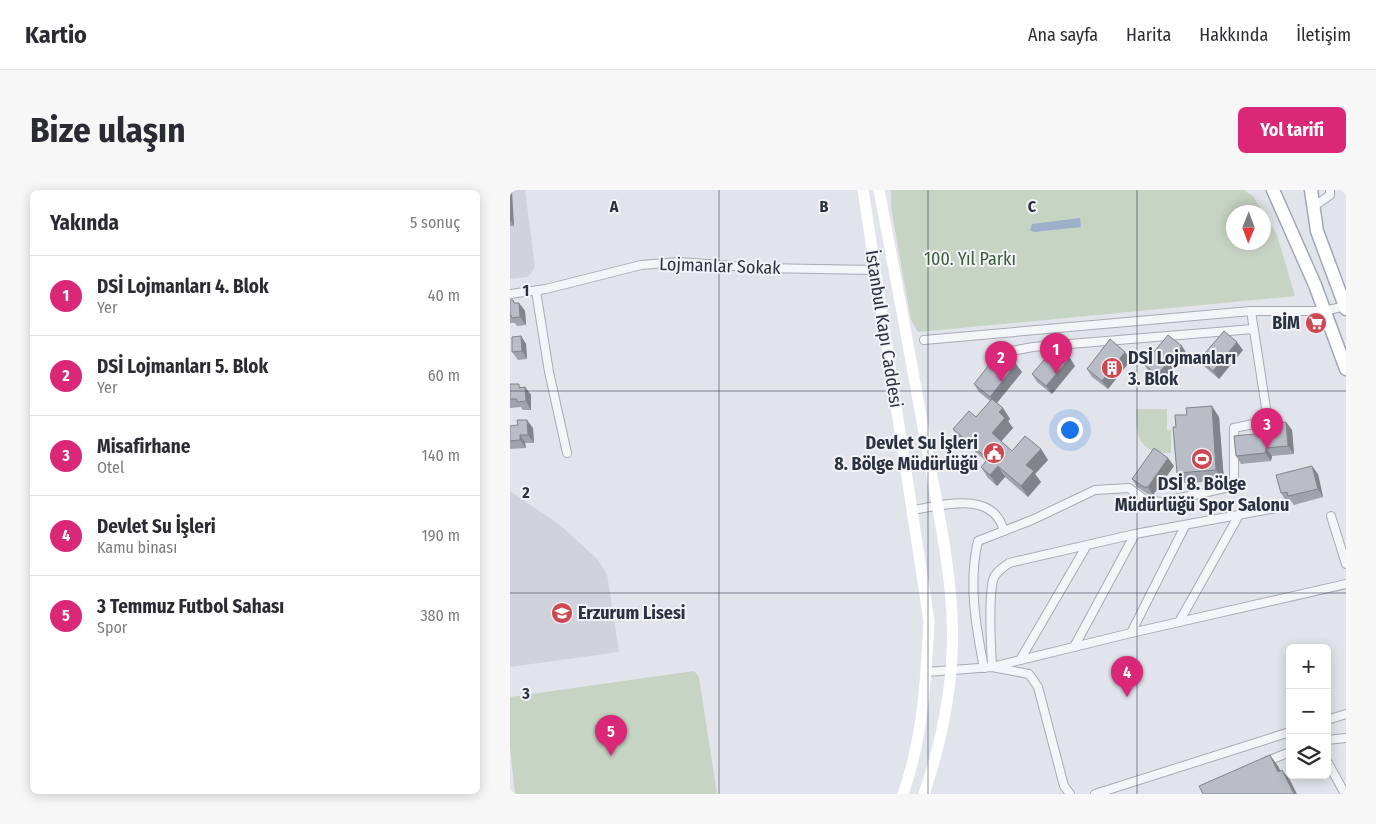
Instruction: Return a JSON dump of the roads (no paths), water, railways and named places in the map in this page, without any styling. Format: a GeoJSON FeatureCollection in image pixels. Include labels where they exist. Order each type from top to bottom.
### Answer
{"type":"FeatureCollection","features":[{"type":"Feature","properties":{"kind":"main road","name":"İstanbul Kapı Caddesi"},"geometry":{"type":"LineString","coordinates":[[863,190],[929,621],[927,672],[920,731],[903,794]]}},
{"type":"Feature","properties":{"kind":"main road"},"geometry":{"type":"LineString","coordinates":[[879,190],[937,506],[952,600],[950,672],[944,723],[936,758],[924,794]]}},
{"type":"Feature","properties":{"kind":"main road"},"geometry":{"type":"LineString","coordinates":[[1273,190],[1315,285],[1346,369]]}},
{"type":"Feature","properties":{"kind":"main road"},"geometry":{"type":"LineString","coordinates":[[1311,190],[1316,231],[1346,307]]}},
{"type":"Feature","properties":{"kind":"street"},"geometry":{"type":"LineString","coordinates":[[1313,207],[1330,195],[1330,190]]}},
{"type":"Feature","properties":{"kind":"street","name":"Lojmanlar Sokak"},"geometry":{"type":"LineString","coordinates":[[510,294],[536,290],[641,265],[679,262],[760,268],[874,270]]}},
{"type":"Feature","properties":{"kind":"street"},"geometry":{"type":"LineString","coordinates":[[536,290],[548,372],[567,453]]}},
{"type":"Feature","properties":{"kind":"street"},"geometry":{"type":"LineString","coordinates":[[924,340],[1251,311],[1324,311],[1346,307]]}},
{"type":"Feature","properties":{"kind":"street"},"geometry":{"type":"LineString","coordinates":[[984,668],[978,636],[973,584],[974,560],[978,541],[1095,490],[1129,488],[1145,500],[1162,502],[1234,486],[1234,428],[1268,421],[1251,311]]}},
{"type":"Feature","properties":{"kind":"street"},"geometry":{"type":"LineString","coordinates":[[993,362],[1000,353],[1033,347],[1253,329]]}},
{"type":"Feature","properties":{"kind":"street"},"geometry":{"type":"LineString","coordinates":[[913,510],[969,503],[986,506],[999,518],[1004,531]]}},
{"type":"Feature","properties":{"kind":"street"},"geometry":{"type":"LineString","coordinates":[[992,667],[990,638],[993,580],[998,571],[1009,563],[1135,534],[1276,508]]}},
{"type":"Feature","properties":{"kind":"street"},"geometry":{"type":"LineString","coordinates":[[1179,622],[1239,515]]}},
{"type":"Feature","properties":{"kind":"street"},"geometry":{"type":"LineString","coordinates":[[1332,516],[1346,564]]}},
{"type":"Feature","properties":{"kind":"street"},"geometry":{"type":"LineString","coordinates":[[1131,633],[1185,526]]}},
{"type":"Feature","properties":{"kind":"street"},"geometry":{"type":"LineString","coordinates":[[1074,647],[1135,534]]}},
{"type":"Feature","properties":{"kind":"street"},"geometry":{"type":"LineString","coordinates":[[1020,660],[1087,545]]}},
{"type":"Feature","properties":{"kind":"street"},"geometry":{"type":"LineString","coordinates":[[927,672],[950,672],[992,667],[1346,584]]}},
{"type":"Feature","properties":{"kind":"street"},"geometry":{"type":"LineString","coordinates":[[992,667],[1029,674],[1038,687],[1064,786],[1070,794]]}},
{"type":"Feature","properties":{"kind":"street"},"geometry":{"type":"LineString","coordinates":[[1331,719],[1346,714]]}},
{"type":"Feature","properties":{"kind":"street"},"geometry":{"type":"LineString","coordinates":[[1095,794],[1286,733]]}},
{"type":"Feature","properties":{"kind":"street"},"geometry":{"type":"LineString","coordinates":[[1331,740],[1346,738]]}},
{"type":"Feature","properties":{"kind":"street"},"geometry":{"type":"LineString","coordinates":[[1255,767],[1286,754]]}},
{"type":"Feature","properties":{"kind":"street"},"geometry":{"type":"LineString","coordinates":[[1331,768],[1345,794]]}},
{"type":"Feature","properties":{"kind":"water"},"geometry":{"type":"Polygon","coordinates":[[[1080,218],[1081,227],[1034,232],[1030,230],[1032,224],[1080,218]]]}},
{"type":"Feature","properties":{"kind":"place","name":"BİM"},"geometry":{"type":"Point","coordinates":[1316,323]}},
{"type":"Feature","properties":{"kind":"place","name":"DSİ Lojmanları 3. Blok"},"geometry":{"type":"Point","coordinates":[1112,368]}},
{"type":"Feature","properties":{"kind":"place","name":"DSİ Lojmanları 4. Blok"},"geometry":{"type":"Point","coordinates":[1056,374]}},
{"type":"Feature","properties":{"kind":"place","name":"DSİ Lojmanları 5. Blok"},"geometry":{"type":"Point","coordinates":[1001,382]}},
{"type":"Feature","properties":{"kind":"place","name":"Misafirhane"},"geometry":{"type":"Point","coordinates":[1267,449]}},
{"type":"Feature","properties":{"kind":"place","name":"Devlet Su İşleri 8. Bölge Müdürlüğü"},"geometry":{"type":"Point","coordinates":[994,453]}},
{"type":"Feature","properties":{"kind":"place","name":"DSİ 8. Bölge Müdürlüğü Spor Salonu"},"geometry":{"type":"Point","coordinates":[1202,459]}},
{"type":"Feature","properties":{"kind":"place","name":"Erzurum Lisesi"},"geometry":{"type":"Point","coordinates":[562,613]}},
{"type":"Feature","properties":{"kind":"place","name":"Devlet Su İşleri"},"geometry":{"type":"Point","coordinates":[1127,697]}},
{"type":"Feature","properties":{"kind":"place","name":"3 Temmuz Futbol Sahası"},"geometry":{"type":"Point","coordinates":[611,756]}},
{"type":"Feature","properties":{"kind":"park label","name":"100. Yıl Parkı"},"geometry":{"type":"Point","coordinates":[970,259]}}]}
